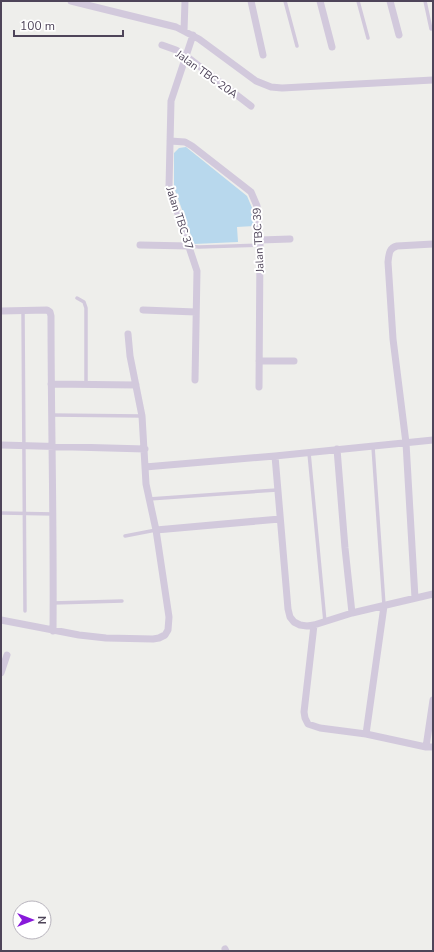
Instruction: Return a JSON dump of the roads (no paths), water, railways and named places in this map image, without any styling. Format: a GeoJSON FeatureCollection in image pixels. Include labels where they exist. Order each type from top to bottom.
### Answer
{"type":"FeatureCollection","features":[{"type":"Feature","properties":{"kind":"street"},"geometry":{"type":"LineString","coordinates":[[70,1],[176,27],[192,35],[256,81],[271,87],[282,88],[433,80]]}},
{"type":"Feature","properties":{"kind":"street"},"geometry":{"type":"LineString","coordinates":[[184,31],[185,1]]}},
{"type":"Feature","properties":{"kind":"street"},"geometry":{"type":"LineString","coordinates":[[251,1],[263,55]]}},
{"type":"Feature","properties":{"kind":"street"},"geometry":{"type":"LineString","coordinates":[[320,1],[332,47]]}},
{"type":"Feature","properties":{"kind":"street"},"geometry":{"type":"LineString","coordinates":[[390,1],[399,35]]}},
{"type":"Feature","properties":{"kind":"street","name":"Jalan TBC 37"},"geometry":{"type":"LineString","coordinates":[[192,35],[171,101],[169,187],[190,246],[197,271],[195,380]]}},
{"type":"Feature","properties":{"kind":"street","name":"Jalan TBC 20A"},"geometry":{"type":"LineString","coordinates":[[162,45],[176,50],[186,56],[251,106]]}},
{"type":"Feature","properties":{"kind":"street","name":"Jalan TBC 39"},"geometry":{"type":"LineString","coordinates":[[170,141],[185,142],[192,146],[251,192],[257,206],[260,242],[259,387]]}},
{"type":"Feature","properties":{"kind":"street"},"geometry":{"type":"LineString","coordinates":[[260,242],[290,239]]}},
{"type":"Feature","properties":{"kind":"street"},"geometry":{"type":"LineString","coordinates":[[416,598],[406,443],[393,338],[389,255],[390,250],[397,246],[433,244]]}},
{"type":"Feature","properties":{"kind":"street"},"geometry":{"type":"LineString","coordinates":[[140,245],[190,246]]}},
{"type":"Feature","properties":{"kind":"street"},"geometry":{"type":"LineString","coordinates":[[1,311],[47,310],[50,312],[51,316],[51,415],[54,514],[53,631]]}},
{"type":"Feature","properties":{"kind":"street"},"geometry":{"type":"LineString","coordinates":[[143,310],[196,312]]}},
{"type":"Feature","properties":{"kind":"street"},"geometry":{"type":"LineString","coordinates":[[1,620],[53,631],[106,638],[153,639],[165,635],[168,630],[169,617],[145,467],[142,416],[130,356],[128,334]]}},
{"type":"Feature","properties":{"kind":"street"},"geometry":{"type":"LineString","coordinates":[[259,361],[294,361]]}},
{"type":"Feature","properties":{"kind":"street"},"geometry":{"type":"LineString","coordinates":[[51,384],[136,385]]}},
{"type":"Feature","properties":{"kind":"street"},"geometry":{"type":"LineString","coordinates":[[145,467],[373,447],[433,440]]}},
{"type":"Feature","properties":{"kind":"street"},"geometry":{"type":"LineString","coordinates":[[1,445],[145,448]]}},
{"type":"Feature","properties":{"kind":"street"},"geometry":{"type":"LineString","coordinates":[[337,449],[352,613]]}},
{"type":"Feature","properties":{"kind":"street"},"geometry":{"type":"LineString","coordinates":[[275,456],[288,609],[290,617],[294,622],[300,625],[314,625],[352,613],[433,594]]}},
{"type":"Feature","properties":{"kind":"street"},"geometry":{"type":"LineString","coordinates":[[156,530],[280,519]]}},
{"type":"Feature","properties":{"kind":"street"},"geometry":{"type":"LineString","coordinates":[[366,734],[384,606]]}},
{"type":"Feature","properties":{"kind":"street"},"geometry":{"type":"LineString","coordinates":[[314,625],[304,712],[308,724],[320,728],[366,734],[429,747],[433,700]]}},
{"type":"Feature","properties":{"kind":"street"},"geometry":{"type":"LineString","coordinates":[[1,673],[7,655]]}},
{"type":"Feature","properties":{"kind":"lane"},"geometry":{"type":"LineString","coordinates":[[285,1],[297,46]]}},
{"type":"Feature","properties":{"kind":"lane"},"geometry":{"type":"LineString","coordinates":[[358,1],[368,38]]}},
{"type":"Feature","properties":{"kind":"lane"},"geometry":{"type":"LineString","coordinates":[[425,1],[431,28]]}},
{"type":"Feature","properties":{"kind":"lane"},"geometry":{"type":"LineString","coordinates":[[190,246],[199,247],[260,242]]}},
{"type":"Feature","properties":{"kind":"lane"},"geometry":{"type":"LineString","coordinates":[[77,298],[84,302],[86,308],[86,385]]}},
{"type":"Feature","properties":{"kind":"lane"},"geometry":{"type":"LineString","coordinates":[[23,311],[22,446],[24,611]]}},
{"type":"Feature","properties":{"kind":"lane"},"geometry":{"type":"LineString","coordinates":[[51,415],[142,416]]}},
{"type":"Feature","properties":{"kind":"lane"},"geometry":{"type":"LineString","coordinates":[[373,447],[384,606]]}},
{"type":"Feature","properties":{"kind":"lane"},"geometry":{"type":"LineString","coordinates":[[309,453],[325,622]]}},
{"type":"Feature","properties":{"kind":"lane"},"geometry":{"type":"LineString","coordinates":[[149,499],[278,490]]}},
{"type":"Feature","properties":{"kind":"lane"},"geometry":{"type":"LineString","coordinates":[[1,513],[54,514]]}},
{"type":"Feature","properties":{"kind":"lane"},"geometry":{"type":"LineString","coordinates":[[124,536],[156,530]]}},
{"type":"Feature","properties":{"kind":"lane"},"geometry":{"type":"LineString","coordinates":[[53,603],[122,601]]}}]}
